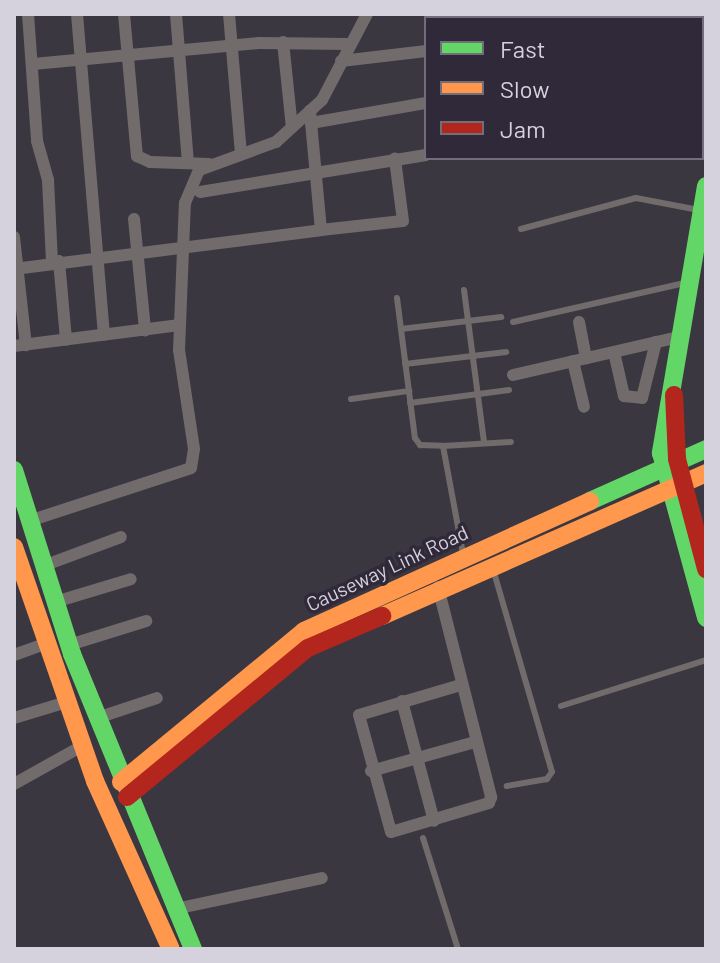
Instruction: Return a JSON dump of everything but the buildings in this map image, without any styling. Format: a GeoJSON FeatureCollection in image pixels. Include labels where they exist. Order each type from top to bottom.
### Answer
{"type":"FeatureCollection","features":[{"type":"Feature","properties":{"kind":"main road"},"geometry":{"type":"LineString","coordinates":[[706,186],[693,282],[673,388],[670,461],[706,618]]}},
{"type":"Feature","properties":{"kind":"main road","name":"Causeway Link Road"},"geometry":{"type":"LineString","coordinates":[[124,790],[304,631],[670,461],[706,449]]}},
{"type":"Feature","properties":{"kind":"main road"},"geometry":{"type":"LineString","coordinates":[[14,470],[69,645],[124,790],[193,949]]}},
{"type":"Feature","properties":{"kind":"main road","name":"Causeway Link Road"},"geometry":{"type":"LineString","coordinates":[[124,790],[292,657],[438,587],[706,473]]}},
{"type":"Feature","properties":{"kind":"main road"},"geometry":{"type":"LineString","coordinates":[[675,486],[706,569]]}},
{"type":"Feature","properties":{"kind":"main road"},"geometry":{"type":"LineString","coordinates":[[14,547],[21,592],[47,643],[82,746],[171,949]]}},
{"type":"Feature","properties":{"kind":"street"},"geometry":{"type":"LineString","coordinates":[[28,14],[37,141],[48,180],[66,340]]}},
{"type":"Feature","properties":{"kind":"street"},"geometry":{"type":"LineString","coordinates":[[77,14],[104,335]]}},
{"type":"Feature","properties":{"kind":"street"},"geometry":{"type":"LineString","coordinates":[[124,14],[137,156],[150,162],[212,164]]}},
{"type":"Feature","properties":{"kind":"street"},"geometry":{"type":"LineString","coordinates":[[176,14],[188,163]]}},
{"type":"Feature","properties":{"kind":"street"},"geometry":{"type":"LineString","coordinates":[[229,14],[241,153]]}},
{"type":"Feature","properties":{"kind":"street"},"geometry":{"type":"LineString","coordinates":[[321,230],[311,117],[367,14]]}},
{"type":"Feature","properties":{"kind":"street"},"geometry":{"type":"LineString","coordinates":[[33,64],[233,45],[283,42],[349,44]]}},
{"type":"Feature","properties":{"kind":"street"},"geometry":{"type":"LineString","coordinates":[[283,42],[292,127]]}},
{"type":"Feature","properties":{"kind":"street"},"geometry":{"type":"LineString","coordinates":[[341,61],[424,51]]}},
{"type":"Feature","properties":{"kind":"street"},"geometry":{"type":"LineString","coordinates":[[29,521],[191,468],[194,449],[180,325],[185,203],[199,170],[276,142],[292,127],[311,117],[424,103]]}},
{"type":"Feature","properties":{"kind":"street"},"geometry":{"type":"LineString","coordinates":[[200,192],[424,155]]}},
{"type":"Feature","properties":{"kind":"street"},"geometry":{"type":"LineString","coordinates":[[16,269],[56,261],[183,251],[403,221],[395,159]]}},
{"type":"Feature","properties":{"kind":"street"},"geometry":{"type":"LineString","coordinates":[[134,219],[145,330]]}},
{"type":"Feature","properties":{"kind":"street"},"geometry":{"type":"LineString","coordinates":[[14,237],[20,345],[180,325]]}},
{"type":"Feature","properties":{"kind":"street"},"geometry":{"type":"LineString","coordinates":[[579,322],[584,407]]}},
{"type":"Feature","properties":{"kind":"street"},"geometry":{"type":"LineString","coordinates":[[513,375],[683,336]]}},
{"type":"Feature","properties":{"kind":"street"},"geometry":{"type":"LineString","coordinates":[[614,352],[624,396],[642,398],[656,342]]}},
{"type":"Feature","properties":{"kind":"street"},"geometry":{"type":"LineString","coordinates":[[43,566],[121,537]]}},
{"type":"Feature","properties":{"kind":"street"},"geometry":{"type":"LineString","coordinates":[[55,602],[131,579]]}},
{"type":"Feature","properties":{"kind":"street"},"geometry":{"type":"LineString","coordinates":[[438,587],[489,803],[395,833],[387,830],[359,715],[461,685]]}},
{"type":"Feature","properties":{"kind":"street"},"geometry":{"type":"LineString","coordinates":[[69,645],[146,621]]}},
{"type":"Feature","properties":{"kind":"street"},"geometry":{"type":"LineString","coordinates":[[14,655],[47,643]]}},
{"type":"Feature","properties":{"kind":"street"},"geometry":{"type":"LineString","coordinates":[[97,718],[157,698]]}},
{"type":"Feature","properties":{"kind":"street"},"geometry":{"type":"LineString","coordinates":[[402,701],[434,821]]}},
{"type":"Feature","properties":{"kind":"street"},"geometry":{"type":"LineString","coordinates":[[14,718],[67,702]]}},
{"type":"Feature","properties":{"kind":"street"},"geometry":{"type":"LineString","coordinates":[[371,771],[475,742]]}},
{"type":"Feature","properties":{"kind":"street"},"geometry":{"type":"LineString","coordinates":[[14,784],[82,746]]}},
{"type":"Feature","properties":{"kind":"street"},"geometry":{"type":"LineString","coordinates":[[175,909],[322,878]]}},
{"type":"Feature","properties":{"kind":"lane"},"geometry":{"type":"LineString","coordinates":[[521,229],[636,198],[703,211]]}},
{"type":"Feature","properties":{"kind":"lane"},"geometry":{"type":"LineString","coordinates":[[513,322],[693,282]]}},
{"type":"Feature","properties":{"kind":"lane"},"geometry":{"type":"LineString","coordinates":[[464,290],[484,442]]}},
{"type":"Feature","properties":{"kind":"lane"},"geometry":{"type":"LineString","coordinates":[[397,298],[415,438],[420,445],[511,442]]}},
{"type":"Feature","properties":{"kind":"lane"},"geometry":{"type":"LineString","coordinates":[[401,329],[501,317]]}},
{"type":"Feature","properties":{"kind":"lane"},"geometry":{"type":"LineString","coordinates":[[405,364],[506,352]]}},
{"type":"Feature","properties":{"kind":"lane"},"geometry":{"type":"LineString","coordinates":[[410,403],[509,390]]}},
{"type":"Feature","properties":{"kind":"lane"},"geometry":{"type":"LineString","coordinates":[[351,399],[409,391]]}},
{"type":"Feature","properties":{"kind":"lane"},"geometry":{"type":"LineString","coordinates":[[443,446],[464,557]]}},
{"type":"Feature","properties":{"kind":"lane"},"geometry":{"type":"LineString","coordinates":[[491,564],[552,772],[547,779],[507,786]]}},
{"type":"Feature","properties":{"kind":"lane"},"geometry":{"type":"LineString","coordinates":[[561,706],[706,660]]}},
{"type":"Feature","properties":{"kind":"lane"},"geometry":{"type":"LineString","coordinates":[[423,838],[458,949]]}},
{"type":"Feature","properties":{"kind":"traffic: fast"},"geometry":{"type":"LineString","coordinates":[[706,186],[661,453],[706,618]]}},
{"type":"Feature","properties":{"kind":"traffic: fast"},"geometry":{"type":"LineString","coordinates":[[590,501],[706,449]]}},
{"type":"Feature","properties":{"kind":"traffic: fast"},"geometry":{"type":"LineString","coordinates":[[14,470],[72,654],[193,949]]}},
{"type":"Feature","properties":{"kind":"traffic: slow"},"geometry":{"type":"LineString","coordinates":[[382,616],[706,473]]}},
{"type":"Feature","properties":{"kind":"traffic: slow"},"geometry":{"type":"LineString","coordinates":[[121,782],[304,631],[590,501]]}},
{"type":"Feature","properties":{"kind":"traffic: slow"},"geometry":{"type":"LineString","coordinates":[[14,547],[95,781],[171,949]]}},
{"type":"Feature","properties":{"kind":"traffic: jam"},"geometry":{"type":"LineString","coordinates":[[674,395],[677,459],[706,569]]}},
{"type":"Feature","properties":{"kind":"traffic: jam"},"geometry":{"type":"LineString","coordinates":[[127,797],[308,648],[382,616]]}}]}
